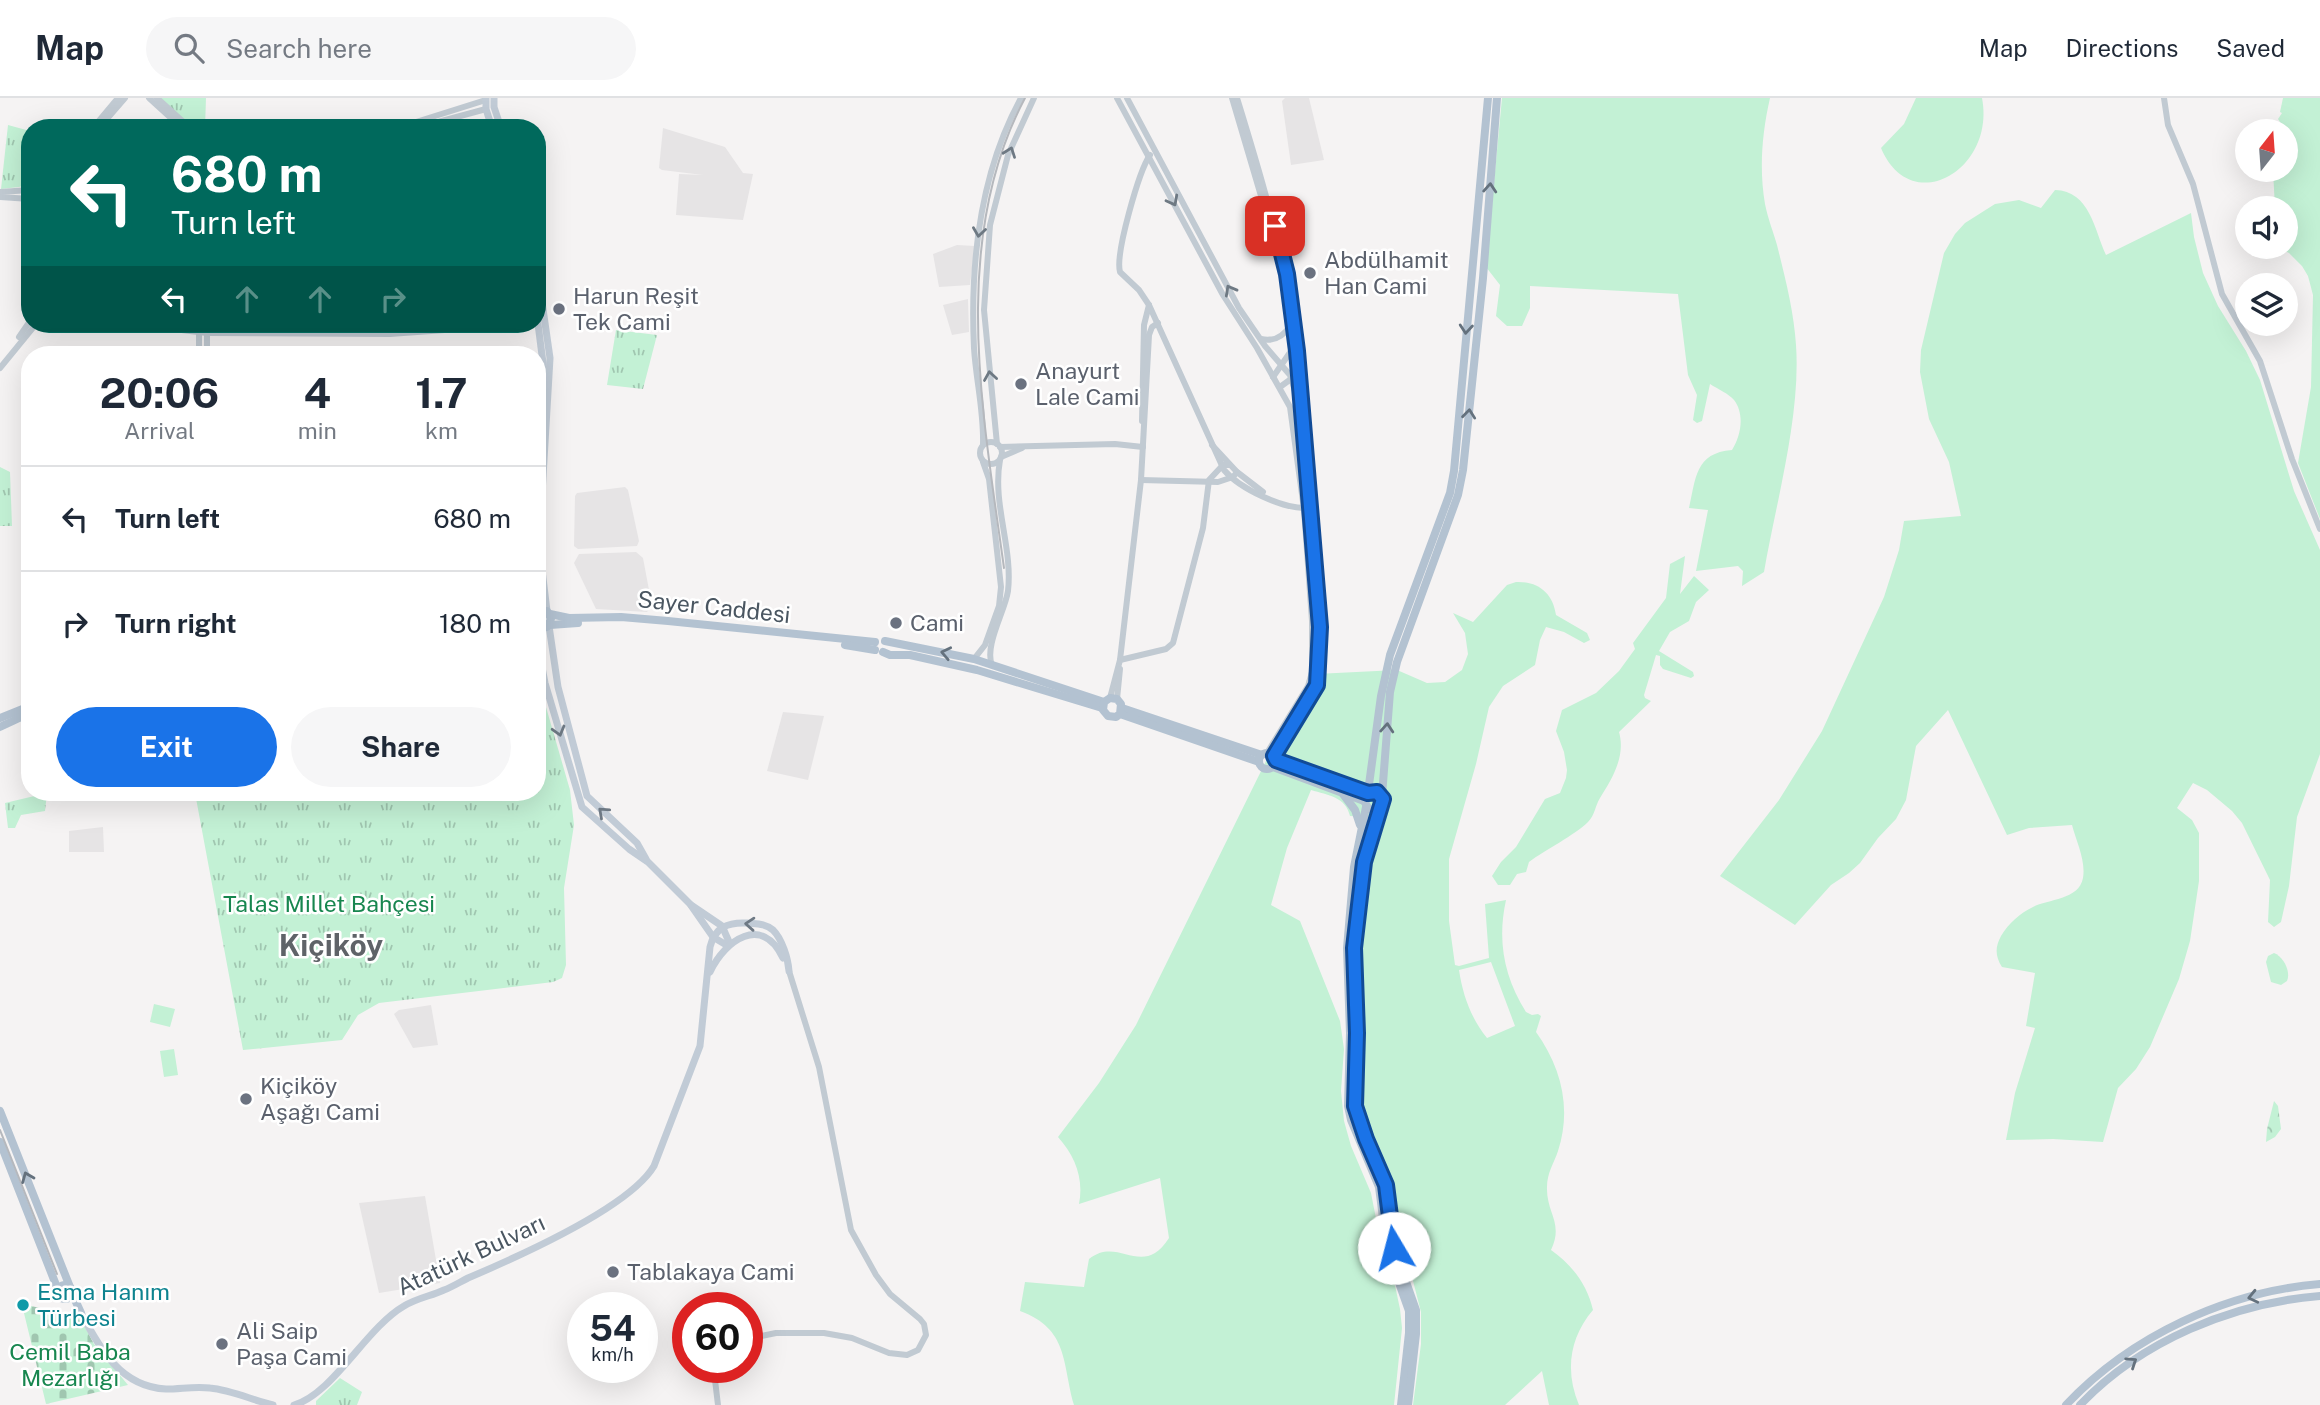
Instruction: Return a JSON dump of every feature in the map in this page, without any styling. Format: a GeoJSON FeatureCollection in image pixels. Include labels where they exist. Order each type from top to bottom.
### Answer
{"type":"FeatureCollection","features":[{"type":"Feature","properties":{"kind":"main road"},"geometry":{"type":"LineString","coordinates":[[1401,1405],[1409,1311],[1387,1249],[1379,1187],[1359,1142],[1348,1107],[1350,1033],[1347,948],[1354,867],[1381,696],[1391,655],[1450,493],[1454,471],[1488,98]]}},
{"type":"Feature","properties":{"kind":"main road"},"geometry":{"type":"LineString","coordinates":[[1408,1405],[1416,1310],[1394,1248],[1386,1185],[1368,1146],[1355,1106],[1357,1033],[1354,948],[1364,862],[1383,802],[1390,692],[1397,662],[1458,495],[1463,470],[1483,278],[1497,98]]}},
{"type":"Feature","properties":{"kind":"main road"},"geometry":{"type":"LineString","coordinates":[[488,99],[486,109],[489,119]]}},
{"type":"Feature","properties":{"kind":"main road"},"geometry":{"type":"LineString","coordinates":[[488,99],[498,119]]}},
{"type":"Feature","properties":{"kind":"main road"},"geometry":{"type":"LineString","coordinates":[[546,330],[550,358],[546,426]]}},
{"type":"Feature","properties":{"kind":"main road","name":"Sayer Caddesi"},"geometry":{"type":"LineString","coordinates":[[546,612],[569,618],[621,617],[668,621],[877,648]]}},
{"type":"Feature","properties":{"kind":"main road"},"geometry":{"type":"LineString","coordinates":[[546,617],[558,687],[587,796],[637,843],[648,862]]}},
{"type":"Feature","properties":{"kind":"main road","name":"Sayer Caddesi"},"geometry":{"type":"LineString","coordinates":[[546,627],[549,625],[611,622],[648,623],[877,648]]}},
{"type":"Feature","properties":{"kind":"main road"},"geometry":{"type":"LineString","coordinates":[[877,648],[887,647],[884,641],[974,659],[1268,759],[1366,800],[1375,810],[1381,807]]}},
{"type":"Feature","properties":{"kind":"main road"},"geometry":{"type":"LineString","coordinates":[[877,648],[890,655],[909,655],[977,670],[1113,705]]}},
{"type":"Feature","properties":{"kind":"main road"},"geometry":{"type":"LineString","coordinates":[[546,683],[582,807],[629,849],[648,862],[690,904],[713,937],[729,945]]}},
{"type":"Feature","properties":{"kind":"main road"},"geometry":{"type":"LineString","coordinates":[[0,718],[21,710]]}},
{"type":"Feature","properties":{"kind":"main road"},"geometry":{"type":"LineString","coordinates":[[0,727],[21,717]]}},
{"type":"Feature","properties":{"kind":"main road"},"geometry":{"type":"LineString","coordinates":[[1268,759],[1341,792],[1366,800]]}},
{"type":"Feature","properties":{"kind":"main road"},"geometry":{"type":"LineString","coordinates":[[1366,800],[1374,791],[1382,796]]}},
{"type":"Feature","properties":{"kind":"main road"},"geometry":{"type":"LineString","coordinates":[[1341,792],[1355,810],[1361,831]]}},
{"type":"Feature","properties":{"kind":"main road"},"geometry":{"type":"LineString","coordinates":[[690,904],[722,926],[729,945]]}},
{"type":"Feature","properties":{"kind":"main road"},"geometry":{"type":"LineString","coordinates":[[713,937],[722,926],[734,922],[761,924],[771,929],[778,938],[789,971]]}},
{"type":"Feature","properties":{"kind":"main road"},"geometry":{"type":"LineString","coordinates":[[768,940],[771,929]]}},
{"type":"Feature","properties":{"kind":"main road"},"geometry":{"type":"LineString","coordinates":[[707,982],[718,957],[729,945],[747,935],[768,940],[778,938]]}},
{"type":"Feature","properties":{"kind":"main road","name":"Atatürk Bulvarı"},"geometry":{"type":"LineString","coordinates":[[294,1405],[313,1395],[378,1326],[398,1309],[516,1258],[600,1211],[644,1180],[654,1166],[698,1054],[704,1025],[713,937]]}},
{"type":"Feature","properties":{"kind":"main road"},"geometry":{"type":"LineString","coordinates":[[768,940],[779,950],[789,971]]}},
{"type":"Feature","properties":{"kind":"main road"},"geometry":{"type":"LineString","coordinates":[[0,1111],[70,1289],[98,1345],[113,1363],[139,1384],[167,1389],[213,1388],[273,1405]]}},
{"type":"Feature","properties":{"kind":"main road"},"geometry":{"type":"LineString","coordinates":[[0,1142],[61,1294],[81,1313]]}},
{"type":"Feature","properties":{"kind":"main road"},"geometry":{"type":"LineString","coordinates":[[2278,1291],[2320,1278]]}},
{"type":"Feature","properties":{"kind":"main road"},"geometry":{"type":"LineString","coordinates":[[2066,1405],[2081,1389],[2123,1356],[2164,1330],[2248,1297],[2320,1284]]}},
{"type":"Feature","properties":{"kind":"main road"},"geometry":{"type":"LineString","coordinates":[[61,1294],[69,1297],[70,1289]]}},
{"type":"Feature","properties":{"kind":"main road"},"geometry":{"type":"LineString","coordinates":[[2080,1405],[2129,1364],[2166,1340],[2247,1309],[2302,1298],[2320,1298]]}},
{"type":"Feature","properties":{"kind":"street"},"geometry":{"type":"LineString","coordinates":[[100,119],[118,98]]}},
{"type":"Feature","properties":{"kind":"street"},"geometry":{"type":"LineString","coordinates":[[107,119],[125,98]]}},
{"type":"Feature","properties":{"kind":"street"},"geometry":{"type":"LineString","coordinates":[[149,98],[172,119]]}},
{"type":"Feature","properties":{"kind":"street"},"geometry":{"type":"LineString","coordinates":[[157,98],[180,119]]}},
{"type":"Feature","properties":{"kind":"street"},"geometry":{"type":"LineString","coordinates":[[974,659],[985,645],[999,606],[1001,586],[989,479],[979,453],[983,444],[973,314],[978,243],[986,190],[997,149],[1021,98]]}},
{"type":"Feature","properties":{"kind":"street"},"geometry":{"type":"LineString","coordinates":[[992,665],[990,653],[1008,591],[1008,574],[998,488],[1001,458],[984,310],[990,225],[1008,155],[1034,98]]}},
{"type":"Feature","properties":{"kind":"street"},"geometry":{"type":"LineString","coordinates":[[1117,98],[1152,153],[1239,307],[1291,379],[1301,414]]}},
{"type":"Feature","properties":{"kind":"street"},"geometry":{"type":"LineString","coordinates":[[1127,98],[1223,295],[1290,407],[1307,508]]}},
{"type":"Feature","properties":{"kind":"street"},"geometry":{"type":"LineString","coordinates":[[1235,98],[1287,274],[1297,351],[1307,508],[1320,627],[1317,685],[1268,759]]}},
{"type":"Feature","properties":{"kind":"street"},"geometry":{"type":"LineString","coordinates":[[2164,98],[2168,125],[2197,195],[2222,294],[2260,361],[2289,451],[2320,529]]}},
{"type":"Feature","properties":{"kind":"street"},"geometry":{"type":"LineString","coordinates":[[425,119],[488,99]]}},
{"type":"Feature","properties":{"kind":"street"},"geometry":{"type":"LineString","coordinates":[[449,119],[486,109]]}},
{"type":"Feature","properties":{"kind":"street"},"geometry":{"type":"LineString","coordinates":[[1152,153],[1135,195],[1118,264],[1121,274],[1136,286],[1149,305],[1212,445],[1231,478],[1272,500],[1294,508],[1307,508]]}},
{"type":"Feature","properties":{"kind":"street"},"geometry":{"type":"LineString","coordinates":[[0,192],[21,191]]}},
{"type":"Feature","properties":{"kind":"street"},"geometry":{"type":"LineString","coordinates":[[0,197],[21,198]]}},
{"type":"Feature","properties":{"kind":"street"},"geometry":{"type":"LineString","coordinates":[[1271,221],[1282,273],[1291,351],[1273,377]]}},
{"type":"Feature","properties":{"kind":"street"},"geometry":{"type":"LineString","coordinates":[[1143,447],[1141,415],[1144,325],[1149,305]]}},
{"type":"Feature","properties":{"kind":"street"},"geometry":{"type":"LineString","coordinates":[[1113,705],[1120,687],[1120,660],[1141,480],[1149,335],[1157,323]]}},
{"type":"Feature","properties":{"kind":"street"},"geometry":{"type":"LineString","coordinates":[[1261,339],[1272,340],[1279,337],[1290,326]]}},
{"type":"Feature","properties":{"kind":"street"},"geometry":{"type":"LineString","coordinates":[[0,366],[22,333]]}},
{"type":"Feature","properties":{"kind":"street"},"geometry":{"type":"LineString","coordinates":[[0,366],[28,333]]}},
{"type":"Feature","properties":{"kind":"street"},"geometry":{"type":"LineString","coordinates":[[363,333],[404,333]]}},
{"type":"Feature","properties":{"kind":"street"},"geometry":{"type":"LineString","coordinates":[[1280,387],[1291,379],[1297,351]]}},
{"type":"Feature","properties":{"kind":"street"},"geometry":{"type":"LineString","coordinates":[[983,444],[1115,444],[1143,447]]}},
{"type":"Feature","properties":{"kind":"street"},"geometry":{"type":"LineString","coordinates":[[983,462],[992,465],[1027,446]]}},
{"type":"Feature","properties":{"kind":"street"},"geometry":{"type":"LineString","coordinates":[[1225,466],[1237,472],[1272,500]]}},
{"type":"Feature","properties":{"kind":"street"},"geometry":{"type":"LineString","coordinates":[[1120,660],[1166,649],[1174,642],[1206,517],[1209,480],[1225,466]]}},
{"type":"Feature","properties":{"kind":"street"},"geometry":{"type":"LineString","coordinates":[[1141,480],[1222,482],[1237,472]]}},
{"type":"Feature","properties":{"kind":"street"},"geometry":{"type":"LineString","coordinates":[[763,1336],[776,1333],[824,1333],[852,1338],[889,1353],[907,1355],[918,1350],[926,1335],[920,1319],[890,1294],[876,1275],[851,1230],[819,1068],[789,971]]}},
{"type":"Feature","properties":{"kind":"street"},"geometry":{"type":"LineString","coordinates":[[716,1383],[718,1405]]}},
{"type":"Feature","properties":{"kind":"shaded area"},"geometry":{"type":"Polygon","coordinates":[[[1285,98],[1309,98],[1324,160],[1291,165],[1282,101],[1285,98]]]}},
{"type":"Feature","properties":{"kind":"shaded area"},"geometry":{"type":"Polygon","coordinates":[[[663,128],[725,147],[743,173],[753,174],[743,220],[676,215],[679,174],[703,175],[659,168],[663,128]]]}},
{"type":"Feature","properties":{"kind":"shaded area"},"geometry":{"type":"Polygon","coordinates":[[[957,245],[975,246],[970,285],[939,287],[933,254],[957,245]]]}},
{"type":"Feature","properties":{"kind":"shaded area"},"geometry":{"type":"Polygon","coordinates":[[[968,299],[969,332],[952,335],[943,305],[968,299]]]}},
{"type":"Feature","properties":{"kind":"shaded area"},"geometry":{"type":"Polygon","coordinates":[[[625,487],[628,490],[639,541],[637,546],[578,549],[574,546],[577,493],[625,487]]]}},
{"type":"Feature","properties":{"kind":"shaded area"},"geometry":{"type":"Polygon","coordinates":[[[636,552],[643,558],[652,606],[647,612],[596,609],[574,563],[579,554],[636,552]]]}},
{"type":"Feature","properties":{"kind":"shaded area"},"geometry":{"type":"Polygon","coordinates":[[[783,712],[824,716],[808,780],[767,771],[783,712]]]}},
{"type":"Feature","properties":{"kind":"shaded area"},"geometry":{"type":"Polygon","coordinates":[[[103,827],[104,852],[69,852],[69,831],[103,827]]]}},
{"type":"Feature","properties":{"kind":"shaded area"},"geometry":{"type":"Polygon","coordinates":[[[431,1005],[438,1045],[413,1048],[394,1014],[399,1010],[431,1005]]]}},
{"type":"Feature","properties":{"kind":"shaded area"},"geometry":{"type":"Polygon","coordinates":[[[425,1196],[440,1283],[379,1293],[359,1203],[425,1196]]]}},
{"type":"Feature","properties":{"kind":"green space"},"geometry":{"type":"Polygon","coordinates":[[[159,98],[206,98],[205,119],[183,119],[159,98]]]}},
{"type":"Feature","properties":{"kind":"green space"},"geometry":{"type":"Polygon","coordinates":[[[1502,98],[1770,98],[1762,151],[1763,191],[1791,307],[1797,372],[1791,430],[1764,572],[1742,586],[1743,571],[1738,566],[1696,571],[1708,510],[1689,508],[1696,477],[1704,462],[1711,456],[1732,450],[1738,438],[1741,418],[1734,400],[1710,384],[1702,421],[1697,423],[1693,420],[1697,395],[1688,375],[1678,294],[1530,286],[1530,308],[1522,326],[1507,326],[1496,316],[1500,285],[1486,267],[1502,98]]]}},
{"type":"Feature","properties":{"kind":"green space"},"geometry":{"type":"Polygon","coordinates":[[[1916,98],[1982,98],[1983,124],[1976,146],[1964,164],[1948,177],[1930,182],[1911,180],[1895,169],[1881,148],[1904,124],[1916,98]]]}},
{"type":"Feature","properties":{"kind":"green space"},"geometry":{"type":"Polygon","coordinates":[[[2283,98],[2320,98],[2320,519],[2298,463],[2311,387],[2313,295],[2308,276],[2295,259],[2298,259],[2298,196],[2274,196],[2274,182],[2298,182],[2298,119],[2278,119],[2282,113],[2283,98]]]}},
{"type":"Feature","properties":{"kind":"green space"},"geometry":{"type":"Polygon","coordinates":[[[8,125],[21,129],[21,186],[1,189],[8,125]]]}},
{"type":"Feature","properties":{"kind":"green space"},"geometry":{"type":"Polygon","coordinates":[[[2055,190],[2076,197],[2089,213],[2106,255],[2191,213],[2203,273],[2218,306],[2246,351],[2260,380],[2294,491],[2320,550],[2320,754],[2297,817],[2289,886],[2281,922],[2274,927],[2268,922],[2270,880],[2242,823],[2207,790],[2193,783],[2177,808],[2192,820],[2199,833],[2199,881],[2190,941],[2179,979],[2150,1047],[2136,1069],[2118,1088],[2103,1142],[2006,1140],[2015,1093],[2035,1028],[2026,1026],[2035,973],[2002,967],[1997,955],[1998,944],[2008,927],[2024,912],[2076,891],[2083,878],[2083,864],[2072,825],[2029,828],[2007,835],[1948,710],[1916,746],[1906,800],[1896,819],[1860,863],[1831,885],[1795,925],[1720,876],[1779,800],[1822,731],[1884,597],[1899,550],[1904,521],[1961,516],[1949,462],[1929,419],[1920,372],[1921,350],[1944,253],[1965,223],[1995,204],[2019,200],[2041,208],[2055,190]]]}},
{"type":"Feature","properties":{"kind":"green space"},"geometry":{"type":"Polygon","coordinates":[[[616,330],[657,335],[643,389],[607,385],[616,330]]]}},
{"type":"Feature","properties":{"kind":"green space"},"geometry":{"type":"Polygon","coordinates":[[[0,467],[10,472],[12,526],[0,526],[0,467]]]}},
{"type":"Feature","properties":{"kind":"green space"},"geometry":{"type":"Polygon","coordinates":[[[1685,556],[1680,594],[1694,576],[1709,590],[1696,602],[1689,621],[1670,632],[1659,651],[1693,672],[1694,676],[1691,678],[1663,669],[1660,656],[1656,655],[1644,695],[1651,701],[1619,732],[1621,750],[1617,767],[1590,819],[1576,832],[1529,862],[1526,872],[1517,874],[1510,885],[1498,885],[1492,876],[1516,847],[1545,799],[1560,793],[1566,778],[1564,752],[1556,731],[1562,710],[1596,693],[1619,671],[1635,649],[1633,643],[1666,598],[1670,564],[1685,556]]]}},
{"type":"Feature","properties":{"kind":"green space"},"geometry":{"type":"Polygon","coordinates":[[[1524,582],[1538,586],[1552,600],[1556,615],[1587,633],[1590,640],[1584,643],[1564,632],[1546,627],[1540,640],[1535,665],[1503,686],[1489,707],[1449,859],[1449,921],[1455,965],[1489,958],[1485,904],[1506,900],[1502,930],[1504,958],[1512,986],[1526,1012],[1541,1016],[1536,1032],[1552,1059],[1562,1088],[1562,1135],[1548,1177],[1547,1196],[1556,1232],[1551,1250],[1578,1276],[1593,1310],[1579,1332],[1572,1356],[1572,1380],[1579,1405],[1549,1405],[1542,1371],[1505,1405],[1413,1405],[1421,1344],[1421,1312],[1400,1244],[1393,1182],[1365,1121],[1360,1097],[1364,1048],[1361,916],[1370,817],[1350,816],[1340,801],[1311,790],[1287,848],[1271,905],[1300,921],[1340,1021],[1344,1049],[1341,1091],[1344,1121],[1351,1146],[1371,1193],[1381,1244],[1393,1276],[1400,1309],[1402,1328],[1394,1405],[1074,1405],[1065,1362],[1055,1338],[1036,1318],[1020,1311],[1025,1282],[1084,1287],[1089,1259],[1100,1253],[1110,1252],[1149,1256],[1159,1250],[1169,1238],[1160,1178],[1079,1204],[1077,1168],[1058,1137],[1099,1083],[1136,1025],[1266,761],[1313,686],[1316,674],[1397,670],[1427,683],[1445,682],[1462,670],[1468,654],[1465,633],[1453,613],[1473,622],[1507,585],[1524,582]],[[1491,962],[1459,970],[1468,1006],[1487,1038],[1515,1026],[1491,962]]]}},
{"type":"Feature","properties":{"kind":"green space","name":"Talas Millet Bahçesi"},"geometry":{"type":"Polygon","coordinates":[[[546,707],[570,790],[574,825],[564,888],[566,965],[562,978],[553,982],[379,1003],[358,1015],[342,1040],[243,1050],[196,801],[546,801],[546,707]]]}},
{"type":"Feature","properties":{"kind":"green space"},"geometry":{"type":"Polygon","coordinates":[[[21,799],[46,801],[45,811],[21,815],[15,828],[8,828],[5,803],[21,799]]]}},
{"type":"Feature","properties":{"kind":"green space"},"geometry":{"type":"Polygon","coordinates":[[[2274,953],[2284,961],[2287,969],[2287,981],[2281,985],[2271,982],[2266,962],[2268,956],[2274,953]]]}},
{"type":"Feature","properties":{"kind":"green space"},"geometry":{"type":"Polygon","coordinates":[[[154,1004],[175,1009],[170,1027],[150,1022],[154,1004]]]}},
{"type":"Feature","properties":{"kind":"green space"},"geometry":{"type":"Polygon","coordinates":[[[174,1049],[178,1075],[164,1077],[160,1051],[174,1049]]]}},
{"type":"Feature","properties":{"kind":"green space"},"geometry":{"type":"Polygon","coordinates":[[[2274,1101],[2278,1106],[2281,1129],[2275,1137],[2266,1142],[2267,1129],[2274,1101]]]}},
{"type":"Feature","properties":{"kind":"green space","name":"Cemil Baba Mezarlığı"},"geometry":{"type":"Polygon","coordinates":[[[26,1305],[79,1316],[94,1344],[128,1385],[46,1404],[23,1309],[27,1308],[26,1305]]]}},
{"type":"Feature","properties":{"kind":"green space"},"geometry":{"type":"Polygon","coordinates":[[[340,1378],[362,1392],[357,1405],[316,1405],[316,1401],[340,1378]]]}},
{"type":"Feature","properties":{"kind":"tram line"},"geometry":{"type":"LineString","coordinates":[[1004,568],[981,390],[979,269],[987,210],[1001,153],[1025,98]]}},
{"type":"Feature","properties":{"kind":"tram line"},"geometry":{"type":"LineString","coordinates":[[0,1130],[57,1274]]}},
{"type":"Feature","properties":{"kind":"place","name":"Abdülhamit Han Cami"},"geometry":{"type":"Point","coordinates":[1310,273]}},
{"type":"Feature","properties":{"kind":"place","name":"Harun Reşit Tek Cami"},"geometry":{"type":"Point","coordinates":[559,309]}},
{"type":"Feature","properties":{"kind":"place","name":"Anayurt Lale Cami"},"geometry":{"type":"Point","coordinates":[1021,384]}},
{"type":"Feature","properties":{"kind":"place","name":"Cami"},"geometry":{"type":"Point","coordinates":[896,623]}},
{"type":"Feature","properties":{"kind":"place","name":"Kiçiköy Aşağı Cami"},"geometry":{"type":"Point","coordinates":[246,1099]}},
{"type":"Feature","properties":{"kind":"place","name":"Tablakaya Cami"},"geometry":{"type":"Point","coordinates":[613,1272]}},
{"type":"Feature","properties":{"kind":"place","name":"Esma Hanım Türbesi"},"geometry":{"type":"Point","coordinates":[23,1305]}},
{"type":"Feature","properties":{"kind":"place","name":"Ali Saip Paşa Cami"},"geometry":{"type":"Point","coordinates":[222,1344]}},
{"type":"Feature","properties":{"kind":"district","name":"Kiçiköy"},"geometry":{"type":"Point","coordinates":[331,946]}},
{"type":"Feature","properties":{"kind":"route"},"geometry":{"type":"LineString","coordinates":[[1275,226],[1287,274],[1297,351],[1320,627],[1317,685],[1274,756],[1276,760],[1368,793],[1377,792],[1383,799],[1364,862],[1359,894],[1354,948],[1357,1033],[1354,1088],[1357,1118],[1386,1185],[1394,1248]]}}]}
